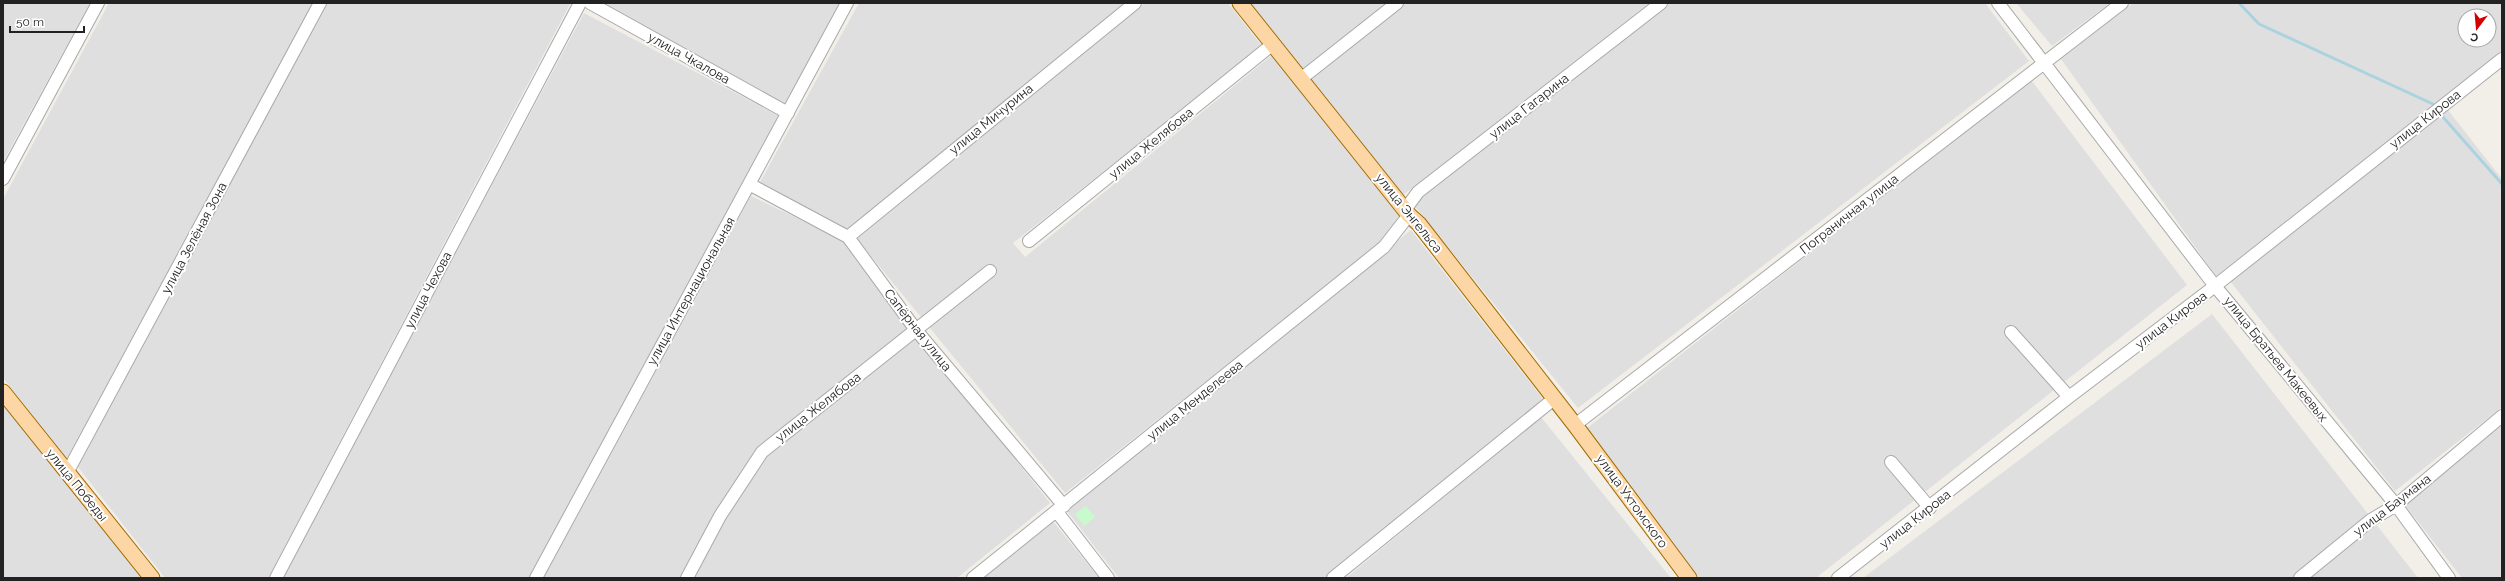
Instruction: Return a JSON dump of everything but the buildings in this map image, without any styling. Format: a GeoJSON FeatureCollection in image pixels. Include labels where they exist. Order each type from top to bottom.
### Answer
{"type":"FeatureCollection","features":[{"type":"Feature","properties":{"kind":"main road","name":"улица Энгельса"},"geometry":{"type":"LineString","coordinates":[[1240,3],[1302,78],[1409,215],[1419,224],[1575,424]]}},
{"type":"Feature","properties":{"kind":"main road","name":"улица Победы"},"geometry":{"type":"LineString","coordinates":[[3,392],[152,578]]}},
{"type":"Feature","properties":{"kind":"main road","name":"улица Ухтомского"},"geometry":{"type":"LineString","coordinates":[[1575,424],[1689,578]]}},
{"type":"Feature","properties":{"kind":"street"},"geometry":{"type":"LineString","coordinates":[[3,179],[98,3]]}},
{"type":"Feature","properties":{"kind":"street","name":"улица Зелёная Зона"},"geometry":{"type":"LineString","coordinates":[[67,472],[320,3]]}},
{"type":"Feature","properties":{"kind":"street","name":"улица Чехова"},"geometry":{"type":"LineString","coordinates":[[276,578],[580,3]]}},
{"type":"Feature","properties":{"kind":"street","name":"улица Чкалова"},"geometry":{"type":"LineString","coordinates":[[590,3],[788,113]]}},
{"type":"Feature","properties":{"kind":"street","name":"улица Интернациональная"},"geometry":{"type":"LineString","coordinates":[[536,578],[847,3]]}},
{"type":"Feature","properties":{"kind":"street","name":"улица Мичурина"},"geometry":{"type":"LineString","coordinates":[[848,237],[1135,3]]}},
{"type":"Feature","properties":{"kind":"street"},"geometry":{"type":"LineString","coordinates":[[1302,78],[1397,3]]}},
{"type":"Feature","properties":{"kind":"street","name":"улица Гагарина"},"geometry":{"type":"LineString","coordinates":[[1409,215],[1407,206],[1413,196],[1661,3]]}},
{"type":"Feature","properties":{"kind":"street","name":"улица Братьев Макеевых"},"geometry":{"type":"LineString","coordinates":[[1998,3],[2046,63],[2215,286],[2396,505],[2449,578]]}},
{"type":"Feature","properties":{"kind":"street","name":"Пограничная улица"},"geometry":{"type":"LineString","coordinates":[[1575,424],[2122,3]]}},
{"type":"Feature","properties":{"kind":"street","name":"улица Желябова"},"geometry":{"type":"LineString","coordinates":[[1029,241],[1273,44]]}},
{"type":"Feature","properties":{"kind":"street","name":"улица Кирова"},"geometry":{"type":"LineString","coordinates":[[1838,578],[1930,508],[2069,397],[2215,286],[2502,59]]}},
{"type":"Feature","properties":{"kind":"street","name":"Сапёрная улица"},"geometry":{"type":"LineString","coordinates":[[749,184],[848,237],[916,330],[1060,509],[1108,578]]}},
{"type":"Feature","properties":{"kind":"street","name":"улица Менделеева"},"geometry":{"type":"LineString","coordinates":[[973,578],[1384,248],[1409,215]]}},
{"type":"Feature","properties":{"kind":"street","name":"улица Желябова"},"geometry":{"type":"LineString","coordinates":[[687,578],[720,516],[762,452],[990,271]]}},
{"type":"Feature","properties":{"kind":"street"},"geometry":{"type":"LineString","coordinates":[[2011,332],[2069,397]]}},
{"type":"Feature","properties":{"kind":"street"},"geometry":{"type":"LineString","coordinates":[[1333,578],[1555,398]]}},
{"type":"Feature","properties":{"kind":"street","name":"улица Баумана"},"geometry":{"type":"LineString","coordinates":[[2300,578],[2371,520],[2396,505],[2502,416]]}},
{"type":"Feature","properties":{"kind":"street"},"geometry":{"type":"LineString","coordinates":[[1891,462],[1930,508]]}},
{"type":"Feature","properties":{"kind":"shaded area"},"geometry":{"type":"Polygon","coordinates":[[[3,3],[90,3],[3,162],[3,3]]]}},
{"type":"Feature","properties":{"kind":"shaded area"},"geometry":{"type":"Polygon","coordinates":[[[109,3],[313,3],[67,458],[3,378],[3,199],[109,3]]]}},
{"type":"Feature","properties":{"kind":"shaded area"},"geometry":{"type":"Polygon","coordinates":[[[327,3],[570,4],[268,578],[165,578],[78,467],[327,3]]]}},
{"type":"Feature","properties":{"kind":"shaded area"},"geometry":{"type":"Polygon","coordinates":[[[605,3],[839,3],[785,105],[605,3]]]}},
{"type":"Feature","properties":{"kind":"shaded area"},"geometry":{"type":"Polygon","coordinates":[[[859,3],[1126,3],[846,232],[760,182],[859,3]]]}},
{"type":"Feature","properties":{"kind":"shaded area"},"geometry":{"type":"Polygon","coordinates":[[[1145,3],[1228,3],[1262,46],[1013,243],[1025,257],[1272,55],[1399,216],[1384,240],[1065,493],[857,239],[1145,3]]]}},
{"type":"Feature","properties":{"kind":"shaded area"},"geometry":{"type":"Polygon","coordinates":[[[1248,3],[1649,3],[1402,196],[1248,3]]]}},
{"type":"Feature","properties":{"kind":"shaded area"},"geometry":{"type":"Polygon","coordinates":[[[1669,3],[1985,3],[2029,61],[1578,408],[1413,204],[1669,3]]]}},
{"type":"Feature","properties":{"kind":"shaded area"},"geometry":{"type":"Polygon","coordinates":[[[2016,3],[2110,3],[2052,46],[2016,3]]]}},
{"type":"Feature","properties":{"kind":"shaded area"},"geometry":{"type":"Polygon","coordinates":[[[2133,3],[2502,3],[2502,51],[2216,276],[2061,59],[2133,3]]]}},
{"type":"Feature","properties":{"kind":"shaded area"},"geometry":{"type":"Polygon","coordinates":[[[584,13],[779,116],[530,578],[282,578],[584,13]]]}},
{"type":"Feature","properties":{"kind":"shaded area"},"geometry":{"type":"Polygon","coordinates":[[[2031,80],[2187,285],[1816,578],[1698,578],[1587,428],[2031,80]]]}},
{"type":"Feature","properties":{"kind":"shaded area"},"geometry":{"type":"Polygon","coordinates":[[[2448,110],[2502,179],[2502,407],[2395,491],[2230,281],[2448,110]]]}},
{"type":"Feature","properties":{"kind":"shaded area"},"geometry":{"type":"Polygon","coordinates":[[[751,196],[842,240],[1050,503],[957,578],[544,578],[751,196]]]}},
{"type":"Feature","properties":{"kind":"shaded area"},"geometry":{"type":"Polygon","coordinates":[[[1411,230],[1543,399],[1328,578],[1119,578],[1067,511],[1411,230]]]}},
{"type":"Feature","properties":{"kind":"shaded area"},"geometry":{"type":"Polygon","coordinates":[[[2212,314],[2418,578],[1863,578],[2212,314]]]}},
{"type":"Feature","properties":{"kind":"shaded area"},"geometry":{"type":"Polygon","coordinates":[[[3,404],[64,481],[141,578],[3,578],[3,404]]]}},
{"type":"Feature","properties":{"kind":"shaded area"},"geometry":{"type":"Polygon","coordinates":[[[1541,417],[1671,578],[1346,578],[1541,417]]]}},
{"type":"Feature","properties":{"kind":"shaded area"},"geometry":{"type":"Polygon","coordinates":[[[2502,424],[2502,578],[2462,578],[2401,500],[2502,424]]]}},
{"type":"Feature","properties":{"kind":"shaded area"},"geometry":{"type":"Polygon","coordinates":[[[1052,520],[1099,578],[980,578],[1052,520]]]}},
{"type":"Feature","properties":{"kind":"green space"},"geometry":{"type":"Polygon","coordinates":[[[1086,506],[1095,517],[1084,526],[1075,514],[1086,506]]]}},
{"type":"Feature","properties":{"kind":"waterway"},"geometry":{"type":"LineString","coordinates":[[2239,3],[2259,24],[2433,104],[2435,107]]}},
{"type":"Feature","properties":{"kind":"waterway"},"geometry":{"type":"LineString","coordinates":[[2443,117],[2502,184]]}}]}
